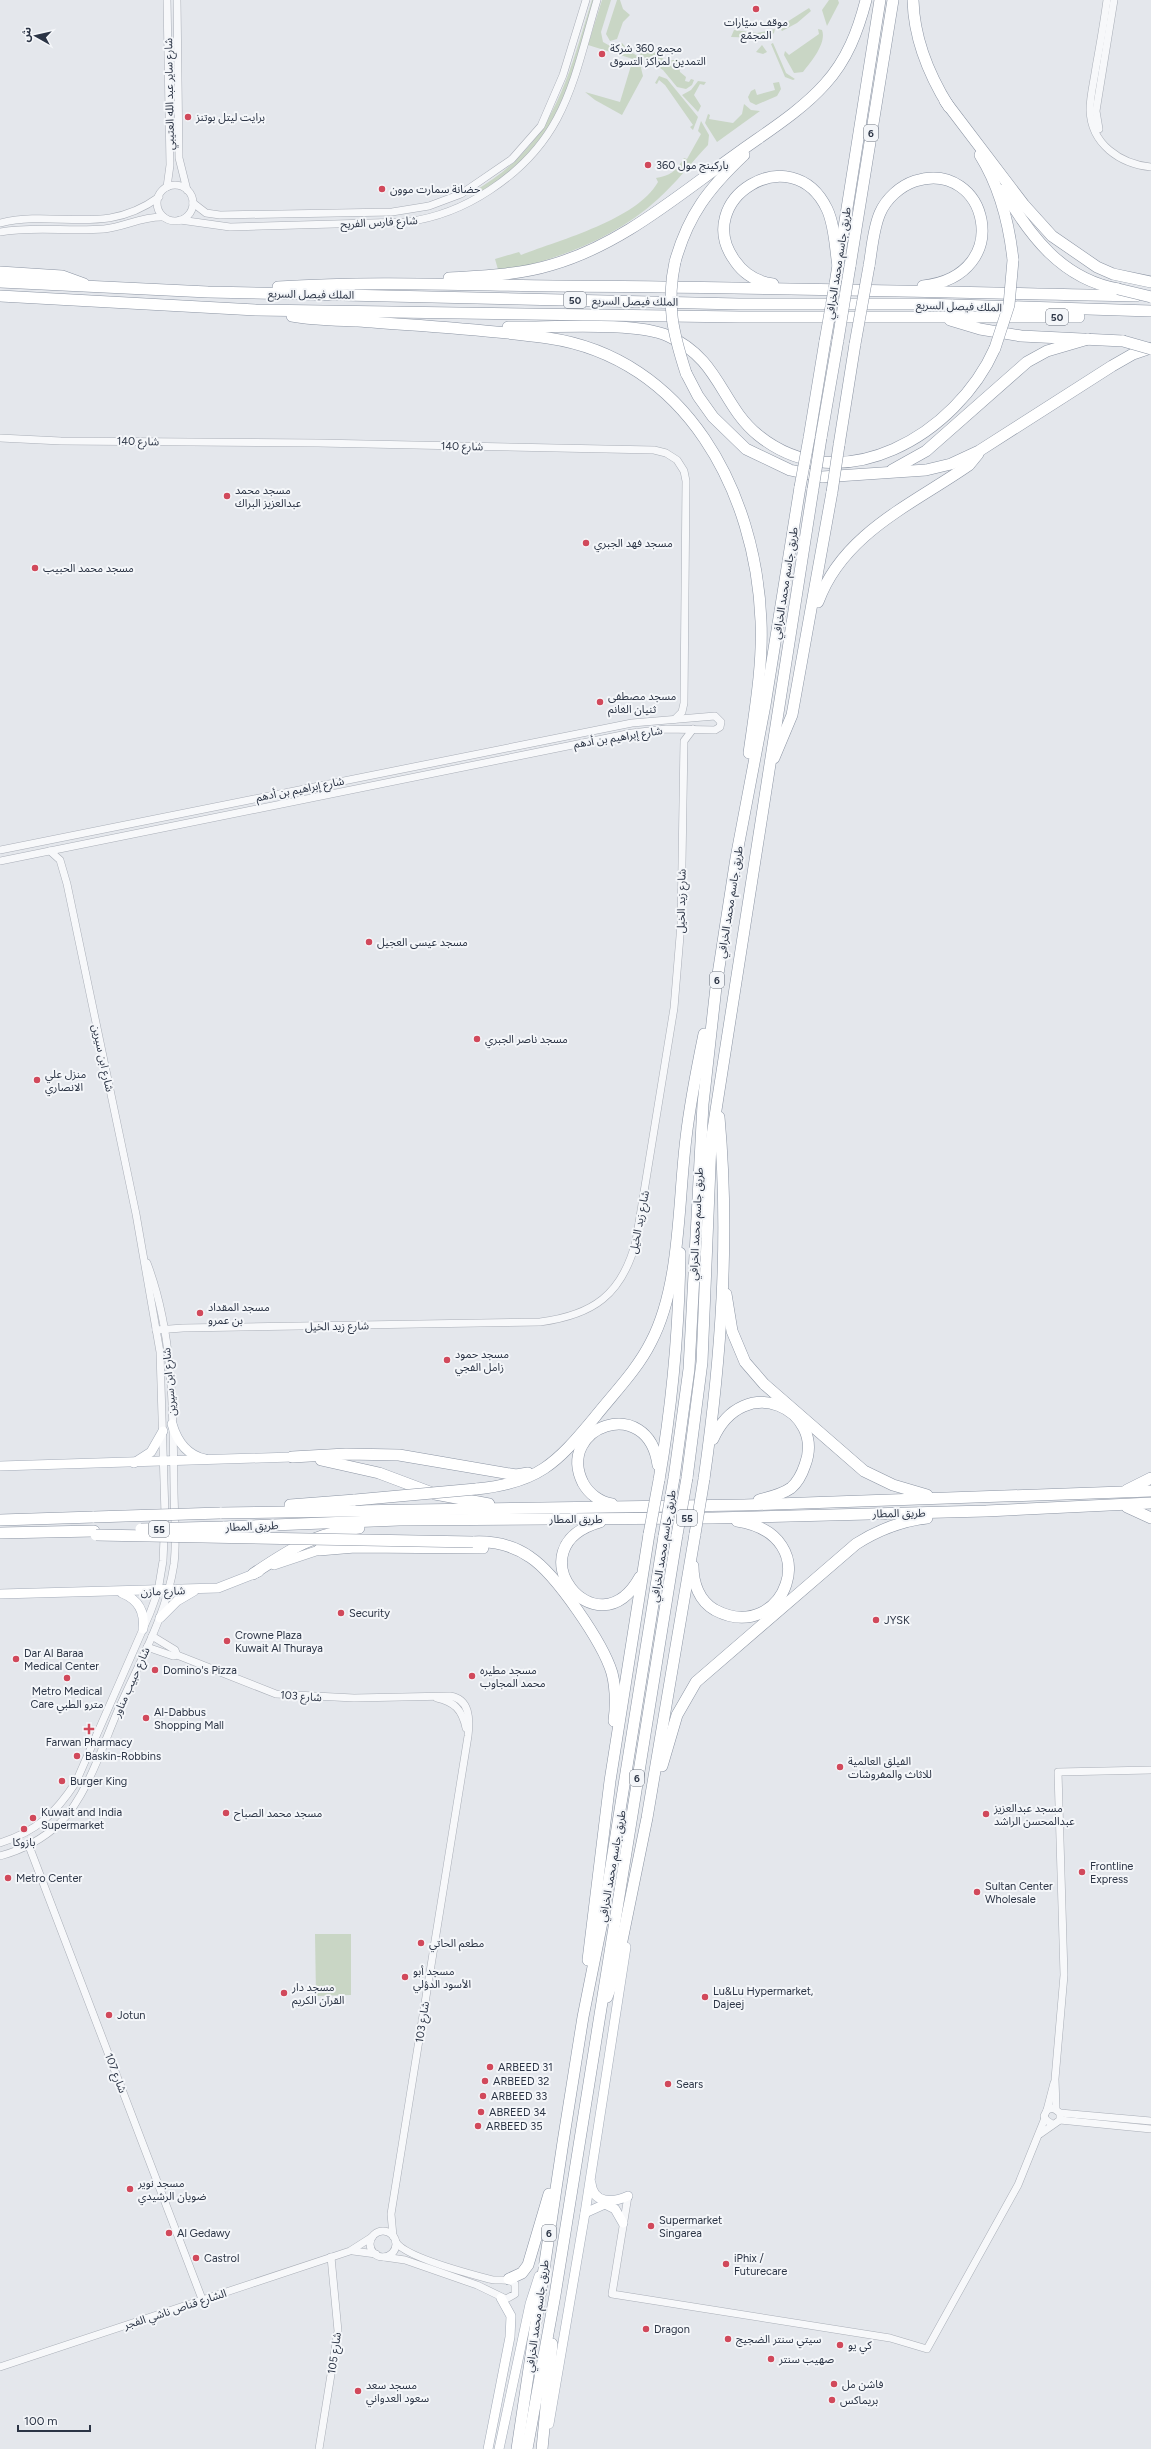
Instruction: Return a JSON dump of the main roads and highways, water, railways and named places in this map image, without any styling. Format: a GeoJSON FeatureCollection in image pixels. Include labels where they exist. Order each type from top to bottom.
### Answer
{"type":"FeatureCollection","features":[{"type":"Feature","properties":{"kind":"highway"},"geometry":{"type":"LineString","coordinates":[[866,0],[856,32],[848,51],[825,84],[780,122],[724,174],[707,193],[693,214],[682,238],[675,262],[670,296],[671,321],[686,373],[698,396],[713,416],[728,433],[755,455],[790,470],[822,477],[926,470],[951,464],[979,451],[1112,366],[1133,354],[1151,348]]}},
{"type":"Feature","properties":{"kind":"highway","name":"طريق جاسم محمد الخرافي"},"geometry":{"type":"LineString","coordinates":[[516,2449],[539,2310],[545,2258],[583,2017],[605,1906],[674,1478],[689,1368],[703,1104],[716,987],[736,858],[765,705],[800,487],[838,266],[880,0]]}},
{"type":"Feature","properties":{"kind":"highway","name":"طريق جاسم محمد الخرافي"},"geometry":{"type":"LineString","coordinates":[[527,2449],[555,2294],[687,1478],[702,1362],[711,1142],[767,773],[893,0]]}},
{"type":"Feature","properties":{"kind":"highway"},"geometry":{"type":"LineString","coordinates":[[446,327],[610,328],[668,335],[702,358],[745,421],[758,435],[781,450],[800,459],[828,463],[848,463],[872,458],[899,447],[922,434],[943,417],[978,379],[995,348],[1009,305],[1013,260],[1009,229],[1002,202],[984,162],[945,101],[931,75],[919,44],[913,0]]}},
{"type":"Feature","properties":{"kind":"highway"},"geometry":{"type":"LineString","coordinates":[[945,101],[1024,205],[1052,236],[1097,267],[1113,274],[1151,282]]}},
{"type":"Feature","properties":{"kind":"highway"},"geometry":{"type":"LineString","coordinates":[[208,292],[369,284],[516,273],[552,265],[577,256],[635,226],[780,122]]}},
{"type":"Feature","properties":{"kind":"highway"},"geometry":{"type":"LineString","coordinates":[[984,162],[990,165],[1030,232],[1052,256],[1075,274],[1099,284],[1151,296]]}},
{"type":"Feature","properties":{"kind":"highway"},"geometry":{"type":"LineString","coordinates":[[806,289],[757,280],[737,264],[730,255],[725,243],[726,216],[731,203],[752,183],[777,176],[804,182],[814,190],[821,199],[832,221],[838,266]]}},
{"type":"Feature","properties":{"kind":"highway"},"geometry":{"type":"LineString","coordinates":[[767,773],[792,715],[840,445],[855,344],[879,215],[897,191],[913,182],[930,178],[944,180],[961,188],[976,205],[981,218],[981,240],[975,257],[966,268],[952,279],[935,285],[895,289]]}},
{"type":"Feature","properties":{"kind":"highway"},"geometry":{"type":"LineString","coordinates":[[0,272],[62,276],[74,278],[88,286]]}},
{"type":"Feature","properties":{"kind":"highway","name":"الملك فيصل السريع"},"geometry":{"type":"LineString","coordinates":[[0,282],[208,292],[739,304],[924,304],[1151,311]]}},
{"type":"Feature","properties":{"kind":"highway"},"geometry":{"type":"LineString","coordinates":[[369,284],[895,289],[1151,296]]}},
{"type":"Feature","properties":{"kind":"highway","name":"الملك فيصل السريع"},"geometry":{"type":"LineString","coordinates":[[0,296],[256,310],[740,317],[1151,318]]}},
{"type":"Feature","properties":{"kind":"highway"},"geometry":{"type":"LineString","coordinates":[[924,304],[982,298],[1151,304]]}},
{"type":"Feature","properties":{"kind":"highway"},"geometry":{"type":"LineString","coordinates":[[0,303],[53,299]]}},
{"type":"Feature","properties":{"kind":"highway"},"geometry":{"type":"LineString","coordinates":[[256,310],[299,318],[446,327],[549,338],[586,346],[614,357],[639,372],[668,394],[705,439],[717,458],[738,503],[754,552],[761,623],[753,723],[736,858]]}},
{"type":"Feature","properties":{"kind":"highway"},"geometry":{"type":"LineString","coordinates":[[944,317],[971,327],[1001,333],[1041,338],[1124,341],[1151,348]]}},
{"type":"Feature","properties":{"kind":"highway"},"geometry":{"type":"LineString","coordinates":[[888,472],[926,451],[1027,362],[1048,351],[1088,339]]}},
{"type":"Feature","properties":{"kind":"highway"},"geometry":{"type":"LineString","coordinates":[[808,631],[824,585],[852,547],[869,531],[969,465],[979,451]]}},
{"type":"Feature","properties":{"kind":"highway"},"geometry":{"type":"LineString","coordinates":[[221,1513],[476,1489],[518,1482],[541,1471],[575,1442],[624,1382],[652,1342],[662,1316],[676,1246],[692,1097],[716,987]]}},
{"type":"Feature","properties":{"kind":"highway"},"geometry":{"type":"LineString","coordinates":[[598,2022],[615,1975],[648,1818],[712,1424],[723,1287],[722,1148],[718,1096]]}},
{"type":"Feature","properties":{"kind":"highway"},"geometry":{"type":"LineString","coordinates":[[583,2017],[591,1926],[610,1782],[649,1534],[660,1479],[672,1386],[679,1297],[681,1189]]}},
{"type":"Feature","properties":{"kind":"highway"},"geometry":{"type":"LineString","coordinates":[[723,1287],[728,1300],[732,1331],[745,1362],[764,1384],[864,1471],[893,1485],[937,1498]]}},
{"type":"Feature","properties":{"kind":"highway"},"geometry":{"type":"LineString","coordinates":[[708,1453],[722,1422],[736,1409],[746,1404],[772,1403],[787,1410],[799,1420],[804,1430],[808,1451],[807,1462],[799,1480],[780,1494],[744,1505]]}},
{"type":"Feature","properties":{"kind":"highway"},"geometry":{"type":"LineString","coordinates":[[635,1507],[600,1500],[586,1488],[578,1467],[578,1455],[594,1430],[612,1424],[629,1425],[646,1434],[656,1450],[660,1479]]}},
{"type":"Feature","properties":{"kind":"highway"},"geometry":{"type":"LineString","coordinates":[[292,1457],[346,1454],[399,1455],[516,1476],[526,1474],[557,1458]]}},
{"type":"Feature","properties":{"kind":"highway"},"geometry":{"type":"LineString","coordinates":[[292,1457],[334,1462],[364,1469],[435,1494],[522,1508]]}},
{"type":"Feature","properties":{"kind":"highway"},"geometry":{"type":"LineString","coordinates":[[1124,1492],[1151,1478]]}},
{"type":"Feature","properties":{"kind":"highway","name":"طريق المطار"},"geometry":{"type":"LineString","coordinates":[[0,1520],[221,1513],[744,1505],[1151,1491]]}},
{"type":"Feature","properties":{"kind":"highway","name":"طريق المطار"},"geometry":{"type":"LineString","coordinates":[[0,1533],[79,1531],[95,1533],[399,1520],[712,1518],[986,1510],[1151,1503]]}},
{"type":"Feature","properties":{"kind":"highway"},"geometry":{"type":"LineString","coordinates":[[1121,1504],[1151,1518]]}},
{"type":"Feature","properties":{"kind":"highway"},"geometry":{"type":"LineString","coordinates":[[648,1818],[677,1715],[696,1682],[826,1568],[873,1533],[915,1519],[986,1510]]}},
{"type":"Feature","properties":{"kind":"highway"},"geometry":{"type":"LineString","coordinates":[[693,1546],[693,1578],[704,1601],[712,1608],[737,1618],[760,1614],[777,1601],[788,1579],[788,1558],[775,1536],[753,1525],[712,1518]]}},
{"type":"Feature","properties":{"kind":"highway"},"geometry":{"type":"LineString","coordinates":[[612,1519],[581,1528],[568,1541],[561,1564],[568,1586],[582,1601],[592,1604],[612,1604],[621,1600],[631,1591],[643,1573]]}},
{"type":"Feature","properties":{"kind":"highway"},"geometry":{"type":"LineString","coordinates":[[253,1574],[303,1542],[338,1530],[368,1528],[399,1520]]}},
{"type":"Feature","properties":{"kind":"highway"},"geometry":{"type":"LineString","coordinates":[[95,1533],[494,1542],[515,1548],[539,1563],[556,1581],[598,1643],[612,1673],[615,1687],[615,1708],[610,1782]]}},
{"type":"Feature","properties":{"kind":"highway"},"geometry":{"type":"LineString","coordinates":[[319,1550],[355,1547],[496,1549],[520,1557],[556,1581]]}},
{"type":"Feature","properties":{"kind":"highway"},"geometry":{"type":"LineString","coordinates":[[509,2280],[522,2273],[528,2265],[563,2142]]}},
{"type":"Feature","properties":{"kind":"highway"},"geometry":{"type":"LineString","coordinates":[[543,2449],[555,2294]]}},
{"type":"Feature","properties":{"kind":"main road"},"geometry":{"type":"LineString","coordinates":[[172,1424],[174,1433],[185,1449],[203,1458],[214,1460]]}},
{"type":"Feature","properties":{"kind":"main road"},"geometry":{"type":"LineString","coordinates":[[132,1464],[151,1452],[163,1431]]}},
{"type":"Feature","properties":{"kind":"main road"},"geometry":{"type":"LineString","coordinates":[[0,1466],[132,1464],[292,1457]]}},
{"type":"Feature","properties":{"kind":"main road","name":"شارع مازن"},"geometry":{"type":"LineString","coordinates":[[0,1594],[111,1593],[218,1588],[286,1559],[319,1550]]}},
{"type":"Feature","properties":{"kind":"main road"},"geometry":{"type":"LineString","coordinates":[[160,1618],[177,1600],[198,1589]]}},
{"type":"Feature","properties":{"kind":"main road"},"geometry":{"type":"LineString","coordinates":[[111,1593],[125,1594],[137,1602],[142,1610],[143,1629]]}},
{"type":"Feature","properties":{"kind":"main road"},"geometry":{"type":"LineString","coordinates":[[543,2449],[560,2367],[614,2034],[635,1878]]}},
{"type":"Feature","properties":{"kind":"main road"},"geometry":{"type":"LineString","coordinates":[[590,2179],[593,2192],[602,2200],[614,2201],[628,2196]]}},
{"type":"Feature","properties":{"kind":"main road"},"geometry":{"type":"LineString","coordinates":[[585,2213],[605,2204],[615,2209],[623,2223]]}},
{"type":"Feature","properties":{"kind":"main road"},"geometry":{"type":"LineString","coordinates":[[500,2449],[530,2304],[545,2258]]}},
{"type":"Feature","properties":{"kind":"main road"},"geometry":{"type":"LineString","coordinates":[[488,2449],[510,2337],[510,2316],[501,2298]]}},
{"type":"Feature","properties":{"kind":"place","name":"موقف سيّارات المجمّع"},"geometry":{"type":"Point","coordinates":[756,9]}},
{"type":"Feature","properties":{"kind":"place","name":"مجمع 360 شركة التمدين لمراكز التسوق"},"geometry":{"type":"Point","coordinates":[602,54]}},
{"type":"Feature","properties":{"kind":"place","name":"برايت ليتل بوتنز"},"geometry":{"type":"Point","coordinates":[188,117]}},
{"type":"Feature","properties":{"kind":"place","name":"باركينج مول 360"},"geometry":{"type":"Point","coordinates":[648,165]}},
{"type":"Feature","properties":{"kind":"place","name":"حضانة سمارت موون"},"geometry":{"type":"Point","coordinates":[382,189]}},
{"type":"Feature","properties":{"kind":"place","name":"مسجد محمد عبدالعزيز البراك"},"geometry":{"type":"Point","coordinates":[227,496]}},
{"type":"Feature","properties":{"kind":"place","name":"مسجد فهد الجبري"},"geometry":{"type":"Point","coordinates":[586,543]}},
{"type":"Feature","properties":{"kind":"place","name":"مسجد محمد الحبيب"},"geometry":{"type":"Point","coordinates":[35,568]}},
{"type":"Feature","properties":{"kind":"place","name":"مسجد مصطفى ثنيان الغانم"},"geometry":{"type":"Point","coordinates":[600,702]}},
{"type":"Feature","properties":{"kind":"place","name":"مسجد عيسى العجيل"},"geometry":{"type":"Point","coordinates":[369,942]}},
{"type":"Feature","properties":{"kind":"place","name":"مسجد ناصر الجبري"},"geometry":{"type":"Point","coordinates":[477,1039]}},
{"type":"Feature","properties":{"kind":"place","name":"منزل علي الانصاري"},"geometry":{"type":"Point","coordinates":[37,1080]}},
{"type":"Feature","properties":{"kind":"place","name":"مسجد المقداد بن عمرو"},"geometry":{"type":"Point","coordinates":[200,1313]}},
{"type":"Feature","properties":{"kind":"place","name":"مسجد حمود زامل الفجي"},"geometry":{"type":"Point","coordinates":[447,1360]}},
{"type":"Feature","properties":{"kind":"place","name":"Security"},"geometry":{"type":"Point","coordinates":[341,1613]}},
{"type":"Feature","properties":{"kind":"place","name":"JYSK"},"geometry":{"type":"Point","coordinates":[876,1620]}},
{"type":"Feature","properties":{"kind":"place","name":"Crowne Plaza Kuwait Al Thuraya"},"geometry":{"type":"Point","coordinates":[227,1641]}},
{"type":"Feature","properties":{"kind":"place","name":"Dar Al Baraa Medical Center"},"geometry":{"type":"Point","coordinates":[16,1659]}},
{"type":"Feature","properties":{"kind":"place","name":"Domino's Pizza"},"geometry":{"type":"Point","coordinates":[155,1670]}},
{"type":"Feature","properties":{"kind":"place","name":"مسجد مطيره محمد المجاوب"},"geometry":{"type":"Point","coordinates":[472,1676]}},
{"type":"Feature","properties":{"kind":"place","name":"Metro Medical Care مترو الطبي"},"geometry":{"type":"Point","coordinates":[67,1678]}},
{"type":"Feature","properties":{"kind":"place","name":"Al-Dabbus Shopping Mall"},"geometry":{"type":"Point","coordinates":[146,1718]}},
{"type":"Feature","properties":{"kind":"place","name":"Farwan Pharmacy"},"geometry":{"type":"Point","coordinates":[89,1729]}},
{"type":"Feature","properties":{"kind":"place","name":"Baskin-Robbins"},"geometry":{"type":"Point","coordinates":[77,1756]}},
{"type":"Feature","properties":{"kind":"place","name":"الفيلق العالمية للاثاث والمفروشات"},"geometry":{"type":"Point","coordinates":[840,1767]}},
{"type":"Feature","properties":{"kind":"place","name":"Burger King"},"geometry":{"type":"Point","coordinates":[62,1781]}},
{"type":"Feature","properties":{"kind":"place","name":"مسجد محمد الصباح"},"geometry":{"type":"Point","coordinates":[226,1813]}},
{"type":"Feature","properties":{"kind":"place","name":"مسجد عبدالعزيز عبدالمحسن الراشد"},"geometry":{"type":"Point","coordinates":[986,1814]}},
{"type":"Feature","properties":{"kind":"place","name":"Kuwait and India Supermarket"},"geometry":{"type":"Point","coordinates":[33,1818]}},
{"type":"Feature","properties":{"kind":"place","name":"بازوكا"},"geometry":{"type":"Point","coordinates":[24,1829]}},
{"type":"Feature","properties":{"kind":"place","name":"Frontline Express"},"geometry":{"type":"Point","coordinates":[1082,1872]}},
{"type":"Feature","properties":{"kind":"place","name":"Metro Center"},"geometry":{"type":"Point","coordinates":[8,1878]}},
{"type":"Feature","properties":{"kind":"place","name":"Sultan Center Wholesale"},"geometry":{"type":"Point","coordinates":[977,1892]}},
{"type":"Feature","properties":{"kind":"place","name":"مطعم الحاتي"},"geometry":{"type":"Point","coordinates":[421,1943]}},
{"type":"Feature","properties":{"kind":"place","name":"مسجد أبو الأسود الدؤلي"},"geometry":{"type":"Point","coordinates":[405,1977]}},
{"type":"Feature","properties":{"kind":"place","name":"مسجد دار القرآن الكريم"},"geometry":{"type":"Point","coordinates":[284,1993]}},
{"type":"Feature","properties":{"kind":"place","name":"Lu&Lu Hypermarket, Dajeej"},"geometry":{"type":"Point","coordinates":[705,1997]}},
{"type":"Feature","properties":{"kind":"place","name":"Jotun"},"geometry":{"type":"Point","coordinates":[109,2015]}},
{"type":"Feature","properties":{"kind":"place","name":"ARBEED 31"},"geometry":{"type":"Point","coordinates":[490,2067]}},
{"type":"Feature","properties":{"kind":"place","name":"ARBEED 32"},"geometry":{"type":"Point","coordinates":[485,2081]}},
{"type":"Feature","properties":{"kind":"place","name":"Sears"},"geometry":{"type":"Point","coordinates":[668,2084]}},
{"type":"Feature","properties":{"kind":"place","name":"ARBEED 33"},"geometry":{"type":"Point","coordinates":[483,2096]}},
{"type":"Feature","properties":{"kind":"place","name":"ABREED 34"},"geometry":{"type":"Point","coordinates":[481,2112]}},
{"type":"Feature","properties":{"kind":"place","name":"ARBEED 35"},"geometry":{"type":"Point","coordinates":[478,2126]}},
{"type":"Feature","properties":{"kind":"place","name":"مسجد نوير ضويان الرشيدي"},"geometry":{"type":"Point","coordinates":[130,2189]}},
{"type":"Feature","properties":{"kind":"place","name":"Supermarket Singarea"},"geometry":{"type":"Point","coordinates":[651,2226]}},
{"type":"Feature","properties":{"kind":"place","name":"Al Gedawy"},"geometry":{"type":"Point","coordinates":[169,2233]}},
{"type":"Feature","properties":{"kind":"place","name":"Castrol"},"geometry":{"type":"Point","coordinates":[196,2258]}},
{"type":"Feature","properties":{"kind":"place","name":"iPhix / Futurecare"},"geometry":{"type":"Point","coordinates":[726,2264]}},
{"type":"Feature","properties":{"kind":"place","name":"Dragon"},"geometry":{"type":"Point","coordinates":[646,2329]}},
{"type":"Feature","properties":{"kind":"place","name":"سيتي سنتر الضجيج"},"geometry":{"type":"Point","coordinates":[728,2339]}},
{"type":"Feature","properties":{"kind":"place","name":"كي يو"},"geometry":{"type":"Point","coordinates":[840,2345]}},
{"type":"Feature","properties":{"kind":"place","name":"صهيب سنتر"},"geometry":{"type":"Point","coordinates":[771,2359]}},
{"type":"Feature","properties":{"kind":"place","name":"فاشن مل"},"geometry":{"type":"Point","coordinates":[834,2384]}},
{"type":"Feature","properties":{"kind":"place","name":"مسجد سعد سعود العدواني"},"geometry":{"type":"Point","coordinates":[358,2391]}},
{"type":"Feature","properties":{"kind":"place","name":"بريماكس"},"geometry":{"type":"Point","coordinates":[832,2400]}}]}
